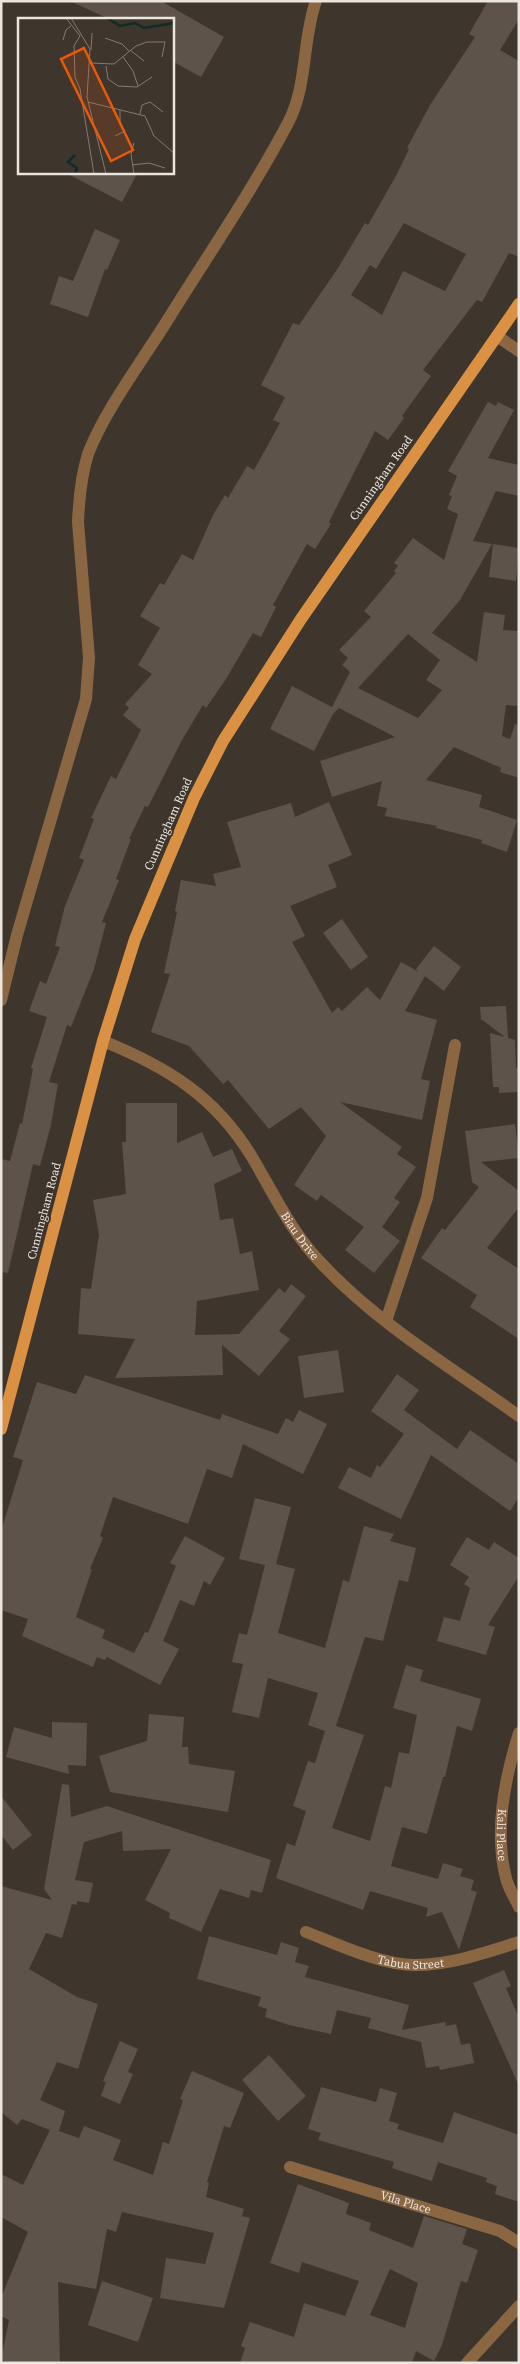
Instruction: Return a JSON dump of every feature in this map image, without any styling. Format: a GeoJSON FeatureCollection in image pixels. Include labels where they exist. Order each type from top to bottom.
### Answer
{"type":"FeatureCollection","features":[{"type":"Feature","properties":{"kind":"main road","name":"Cunningham Road"},"geometry":{"type":"LineString","coordinates":[[1,1429],[103,1041],[135,939],[194,798],[223,741],[301,619],[519,304]]}},
{"type":"Feature","properties":{"kind":"street"},"geometry":{"type":"LineString","coordinates":[[1,1000],[17,935],[86,699],[88,658],[78,500],[88,456],[107,416],[245,196],[289,120],[304,70],[310,18],[316,1]]}},
{"type":"Feature","properties":{"kind":"street"},"geometry":{"type":"LineString","coordinates":[[497,336],[519,351]]}},
{"type":"Feature","properties":{"kind":"street","name":"Biau Drive"},"geometry":{"type":"LineString","coordinates":[[103,1041],[173,1073],[213,1106],[251,1156],[283,1215],[314,1256],[339,1281],[386,1321],[519,1416]]}},
{"type":"Feature","properties":{"kind":"street"},"geometry":{"type":"LineString","coordinates":[[386,1321],[427,1198],[455,1046]]}},
{"type":"Feature","properties":{"kind":"street","name":"Kali Place"},"geometry":{"type":"LineString","coordinates":[[519,1732],[514,1749],[501,1828],[506,1879],[519,1907]]}},
{"type":"Feature","properties":{"kind":"street","name":"Tabua Street"},"geometry":{"type":"LineString","coordinates":[[306,1932],[364,1955],[414,1965],[454,1961],[519,1942]]}},
{"type":"Feature","properties":{"kind":"street","name":"Vila Place"},"geometry":{"type":"LineString","coordinates":[[290,2167],[500,2230],[519,2243]]}},
{"type":"Feature","properties":{"kind":"street"},"geometry":{"type":"LineString","coordinates":[[467,2363],[519,2306]]}},
{"type":"Feature","properties":{"kind":"building"},"geometry":{"type":"Polygon","coordinates":[[[70,1],[161,1],[224,37],[201,77],[174,62],[174,18],[107,18],[70,1]]]}},
{"type":"Feature","properties":{"kind":"building"},"geometry":{"type":"Polygon","coordinates":[[[488,1],[519,1],[519,19],[500,50],[519,61],[519,257],[509,253],[482,302],[477,300],[423,370],[431,376],[402,416],[404,418],[388,440],[375,431],[329,522],[331,524],[315,549],[307,544],[273,605],[276,607],[261,637],[253,633],[226,679],[206,708],[203,705],[182,740],[148,807],[145,806],[129,839],[131,839],[116,879],[119,880],[102,922],[106,923],[94,969],[71,1027],[67,1025],[49,1082],[58,1084],[51,1125],[40,1166],[33,1164],[8,1273],[1,1272],[1,1159],[10,1161],[20,1123],[22,1124],[33,1069],[31,1068],[47,1017],[29,1011],[40,981],[46,984],[60,947],[55,946],[65,906],[84,860],[79,858],[94,819],[91,818],[111,776],[116,779],[141,730],[123,715],[129,708],[125,704],[152,674],[138,665],[160,628],[140,616],[160,583],[164,585],[182,554],[193,560],[213,515],[225,495],[228,498],[247,466],[254,470],[280,423],[273,420],[285,397],[261,385],[293,323],[299,325],[338,268],[365,223],[368,225],[397,174],[409,149],[407,148],[430,105],[475,37],[469,34],[488,1]],[[404,223],[376,269],[370,265],[351,295],[382,315],[403,271],[445,291],[466,254],[404,223]]]}},
{"type":"Feature","properties":{"kind":"building"},"geometry":{"type":"Polygon","coordinates":[[[68,174],[137,174],[122,202],[68,174]]]}},
{"type":"Feature","properties":{"kind":"building"},"geometry":{"type":"Polygon","coordinates":[[[95,229],[120,240],[107,270],[105,269],[88,317],[50,304],[59,276],[73,281],[95,229]]]}},
{"type":"Feature","properties":{"kind":"building"},"geometry":{"type":"Polygon","coordinates":[[[488,402],[496,406],[498,402],[514,410],[488,458],[519,465],[519,496],[496,491],[473,541],[492,544],[460,600],[432,633],[477,662],[484,612],[505,615],[503,630],[519,631],[519,706],[506,705],[502,736],[510,739],[515,724],[519,725],[519,778],[500,772],[501,768],[454,747],[426,780],[482,795],[479,807],[517,820],[507,852],[481,843],[482,840],[436,828],[437,826],[385,816],[387,808],[377,806],[382,781],[332,797],[320,761],[395,737],[339,708],[333,714],[314,751],[270,729],[292,686],[332,707],[350,672],[342,665],[348,658],[339,650],[371,617],[364,611],[396,573],[394,571],[398,566],[394,563],[413,538],[444,560],[458,514],[447,509],[452,496],[449,495],[457,476],[448,471],[488,402]],[[408,634],[358,688],[418,718],[442,690],[426,680],[440,660],[408,634]]]}},
{"type":"Feature","properties":{"kind":"building"},"geometry":{"type":"Polygon","coordinates":[[[493,544],[519,548],[516,581],[489,577],[493,544]]]}},
{"type":"Feature","properties":{"kind":"building"},"geometry":{"type":"Polygon","coordinates":[[[329,802],[352,855],[328,865],[337,887],[290,906],[305,936],[292,942],[332,1013],[338,1007],[342,1011],[367,987],[380,1000],[401,962],[419,972],[416,969],[434,946],[461,967],[444,991],[425,976],[405,1011],[437,1020],[421,1079],[430,1081],[422,1120],[340,1102],[402,1147],[397,1154],[416,1167],[394,1198],[400,1202],[382,1227],[400,1241],[374,1273],[345,1250],[364,1227],[321,1195],[317,1201],[294,1185],[326,1136],[301,1107],[269,1129],[228,1080],[223,1084],[189,1046],[151,1032],[170,974],[164,973],[177,912],[175,911],[181,880],[216,886],[213,874],[241,867],[227,822],[291,803],[295,817],[329,802]]]}},
{"type":"Feature","properties":{"kind":"building"},"geometry":{"type":"Polygon","coordinates":[[[342,919],[368,957],[351,970],[323,933],[342,919]]]}},
{"type":"Feature","properties":{"kind":"building"},"geometry":{"type":"Polygon","coordinates":[[[506,1006],[508,1038],[515,1040],[516,1068],[519,1068],[519,1092],[499,1093],[499,1087],[493,1087],[490,1033],[505,1037],[481,1019],[480,1007],[506,1006]]]}},
{"type":"Feature","properties":{"kind":"building"},"geometry":{"type":"Polygon","coordinates":[[[126,1103],[177,1103],[177,1143],[202,1132],[213,1157],[232,1149],[242,1171],[214,1184],[220,1220],[233,1218],[240,1254],[252,1251],[259,1290],[197,1301],[195,1335],[239,1334],[279,1288],[285,1293],[291,1284],[306,1296],[279,1331],[290,1339],[259,1376],[222,1345],[223,1375],[115,1378],[135,1339],[78,1334],[81,1288],[91,1289],[99,1235],[93,1200],[126,1194],[122,1142],[126,1142],[126,1103]]]}},
{"type":"Feature","properties":{"kind":"building"},"geometry":{"type":"Polygon","coordinates":[[[515,1124],[519,1158],[481,1162],[519,1191],[519,1207],[487,1248],[519,1269],[519,1339],[470,1307],[477,1295],[421,1258],[442,1228],[445,1230],[479,1187],[472,1182],[465,1131],[515,1124]]]}},
{"type":"Feature","properties":{"kind":"building"},"geometry":{"type":"Polygon","coordinates":[[[338,1350],[344,1392],[304,1398],[298,1356],[338,1350]]]}},
{"type":"Feature","properties":{"kind":"building"},"geometry":{"type":"Polygon","coordinates":[[[397,1374],[419,1390],[404,1410],[457,1449],[470,1430],[519,1464],[519,1497],[510,1511],[431,1455],[401,1519],[338,1488],[349,1467],[371,1478],[377,1465],[380,1467],[404,1434],[371,1411],[397,1374]]]}},
{"type":"Feature","properties":{"kind":"building"},"geometry":{"type":"Polygon","coordinates":[[[85,1375],[220,1420],[222,1414],[278,1434],[286,1418],[293,1422],[299,1410],[327,1424],[303,1474],[243,1444],[232,1478],[207,1469],[188,1524],[113,1497],[100,1536],[103,1538],[90,1569],[92,1569],[76,1617],[105,1630],[102,1638],[134,1653],[145,1632],[148,1633],[176,1566],[170,1563],[185,1536],[225,1558],[210,1585],[204,1581],[194,1606],[180,1600],[163,1641],[179,1649],[160,1685],[107,1657],[105,1660],[97,1657],[93,1667],[22,1636],[28,1619],[1,1610],[1,1531],[23,1460],[13,1457],[37,1382],[76,1394],[85,1375]]]}},
{"type":"Feature","properties":{"kind":"building"},"geometry":{"type":"Polygon","coordinates":[[[255,1498],[291,1507],[276,1564],[295,1569],[278,1633],[325,1648],[343,1580],[349,1582],[364,1526],[394,1534],[390,1541],[416,1548],[408,1582],[399,1580],[383,1641],[365,1637],[336,1726],[364,1735],[332,1828],[370,1841],[385,1786],[391,1788],[399,1752],[409,1754],[417,1715],[393,1708],[406,1665],[423,1670],[420,1681],[481,1699],[472,1731],[457,1726],[445,1777],[443,1777],[427,1834],[402,1827],[391,1866],[438,1879],[443,1863],[463,1869],[460,1876],[474,1880],[471,1890],[477,1892],[459,1950],[442,1912],[426,1917],[428,1908],[370,1891],[363,1910],[276,1878],[287,1843],[295,1846],[306,1811],[293,1806],[308,1761],[315,1763],[325,1731],[308,1725],[318,1693],[268,1678],[259,1718],[232,1712],[243,1664],[232,1662],[239,1633],[247,1635],[265,1565],[239,1559],[255,1498]]]}},
{"type":"Feature","properties":{"kind":"building"},"geometry":{"type":"Polygon","coordinates":[[[467,1537],[489,1550],[494,1542],[519,1558],[519,1576],[488,1625],[495,1627],[486,1655],[437,1641],[444,1617],[460,1621],[470,1588],[464,1584],[469,1577],[450,1565],[467,1537]]]}},
{"type":"Feature","properties":{"kind":"building"},"geometry":{"type":"Polygon","coordinates":[[[149,1714],[184,1717],[182,1747],[188,1747],[189,1764],[235,1771],[228,1812],[110,1792],[99,1756],[147,1741],[149,1714]]]}},
{"type":"Feature","properties":{"kind":"building"},"geometry":{"type":"Polygon","coordinates":[[[52,1722],[87,1723],[86,1766],[68,1765],[69,1774],[6,1757],[14,1727],[52,1738],[52,1722]]]}},
{"type":"Feature","properties":{"kind":"building"},"geometry":{"type":"Polygon","coordinates":[[[62,1784],[69,1785],[71,1817],[107,1806],[271,1860],[262,1893],[251,1890],[249,1898],[220,1889],[201,1932],[169,1918],[170,1913],[145,1900],[171,1849],[123,1851],[122,1831],[84,1842],[75,1880],[93,1883],[89,1903],[77,1901],[77,1905],[72,1904],[62,1938],[46,1933],[29,1969],[77,1997],[98,2004],[78,2069],[57,2062],[40,2100],[65,2111],[59,2131],[79,2138],[84,2126],[121,2140],[113,2160],[153,2175],[163,2142],[169,2144],[183,2100],[180,2099],[192,2071],[244,2093],[230,2128],[224,2126],[207,2182],[209,2183],[206,2197],[244,2209],[242,2216],[250,2218],[224,2308],[160,2298],[166,2258],[205,2264],[214,2233],[122,2212],[116,2232],[107,2229],[96,2289],[58,2282],[60,2363],[12,2363],[1,2360],[9,2320],[1,2316],[1,2298],[28,2232],[1,2217],[1,2174],[23,2185],[50,2130],[22,2119],[17,2125],[1,2112],[1,1886],[52,1900],[44,1889],[62,1784]]]}},
{"type":"Feature","properties":{"kind":"building"},"geometry":{"type":"Polygon","coordinates":[[[1,1796],[32,1835],[13,1850],[1,1835],[1,1796]]]}},
{"type":"Feature","properties":{"kind":"building"},"geometry":{"type":"Polygon","coordinates":[[[209,1936],[277,1955],[281,1942],[299,1948],[295,1962],[309,1966],[305,1977],[409,2005],[402,2030],[445,2022],[446,2026],[456,2024],[461,2045],[470,2043],[474,2063],[440,2070],[439,2066],[426,2068],[421,2042],[368,2028],[371,2018],[337,2010],[331,2034],[289,2025],[265,2017],[267,2009],[258,2006],[261,1997],[197,1979],[209,1936]]]}},
{"type":"Feature","properties":{"kind":"building"},"geometry":{"type":"Polygon","coordinates":[[[504,1970],[511,1986],[506,1988],[519,2018],[519,2086],[473,1983],[504,1970]]]}},
{"type":"Feature","properties":{"kind":"building"},"geometry":{"type":"Polygon","coordinates":[[[120,2041],[138,2049],[128,2072],[133,2074],[120,2104],[101,2096],[106,2082],[103,2081],[120,2041]]]}},
{"type":"Feature","properties":{"kind":"building"},"geometry":{"type":"Polygon","coordinates":[[[269,2055],[306,2096],[278,2121],[242,2080],[269,2055]]]}},
{"type":"Feature","properties":{"kind":"building"},"geometry":{"type":"Polygon","coordinates":[[[321,2087],[376,2102],[380,2088],[397,2093],[389,2121],[399,2124],[397,2129],[443,2143],[454,2112],[519,2135],[519,2202],[495,2194],[497,2186],[486,2182],[487,2178],[438,2162],[432,2181],[392,2168],[394,2162],[318,2140],[321,2133],[308,2129],[321,2087]]]}},
{"type":"Feature","properties":{"kind":"building"},"geometry":{"type":"Polygon","coordinates":[[[298,2184],[349,2203],[346,2214],[371,2223],[369,2230],[413,2248],[424,2216],[467,2229],[462,2244],[478,2250],[467,2283],[461,2281],[442,2345],[434,2361],[416,2351],[412,2363],[240,2363],[245,2348],[241,2346],[250,2322],[294,2337],[304,2303],[345,2316],[359,2281],[302,2262],[299,2273],[270,2263],[298,2184]],[[390,2269],[370,2315],[405,2328],[418,2283],[390,2269]]]}},
{"type":"Feature","properties":{"kind":"building"},"geometry":{"type":"Polygon","coordinates":[[[102,2281],[153,2298],[138,2342],[88,2325],[102,2281]]]}}]}
